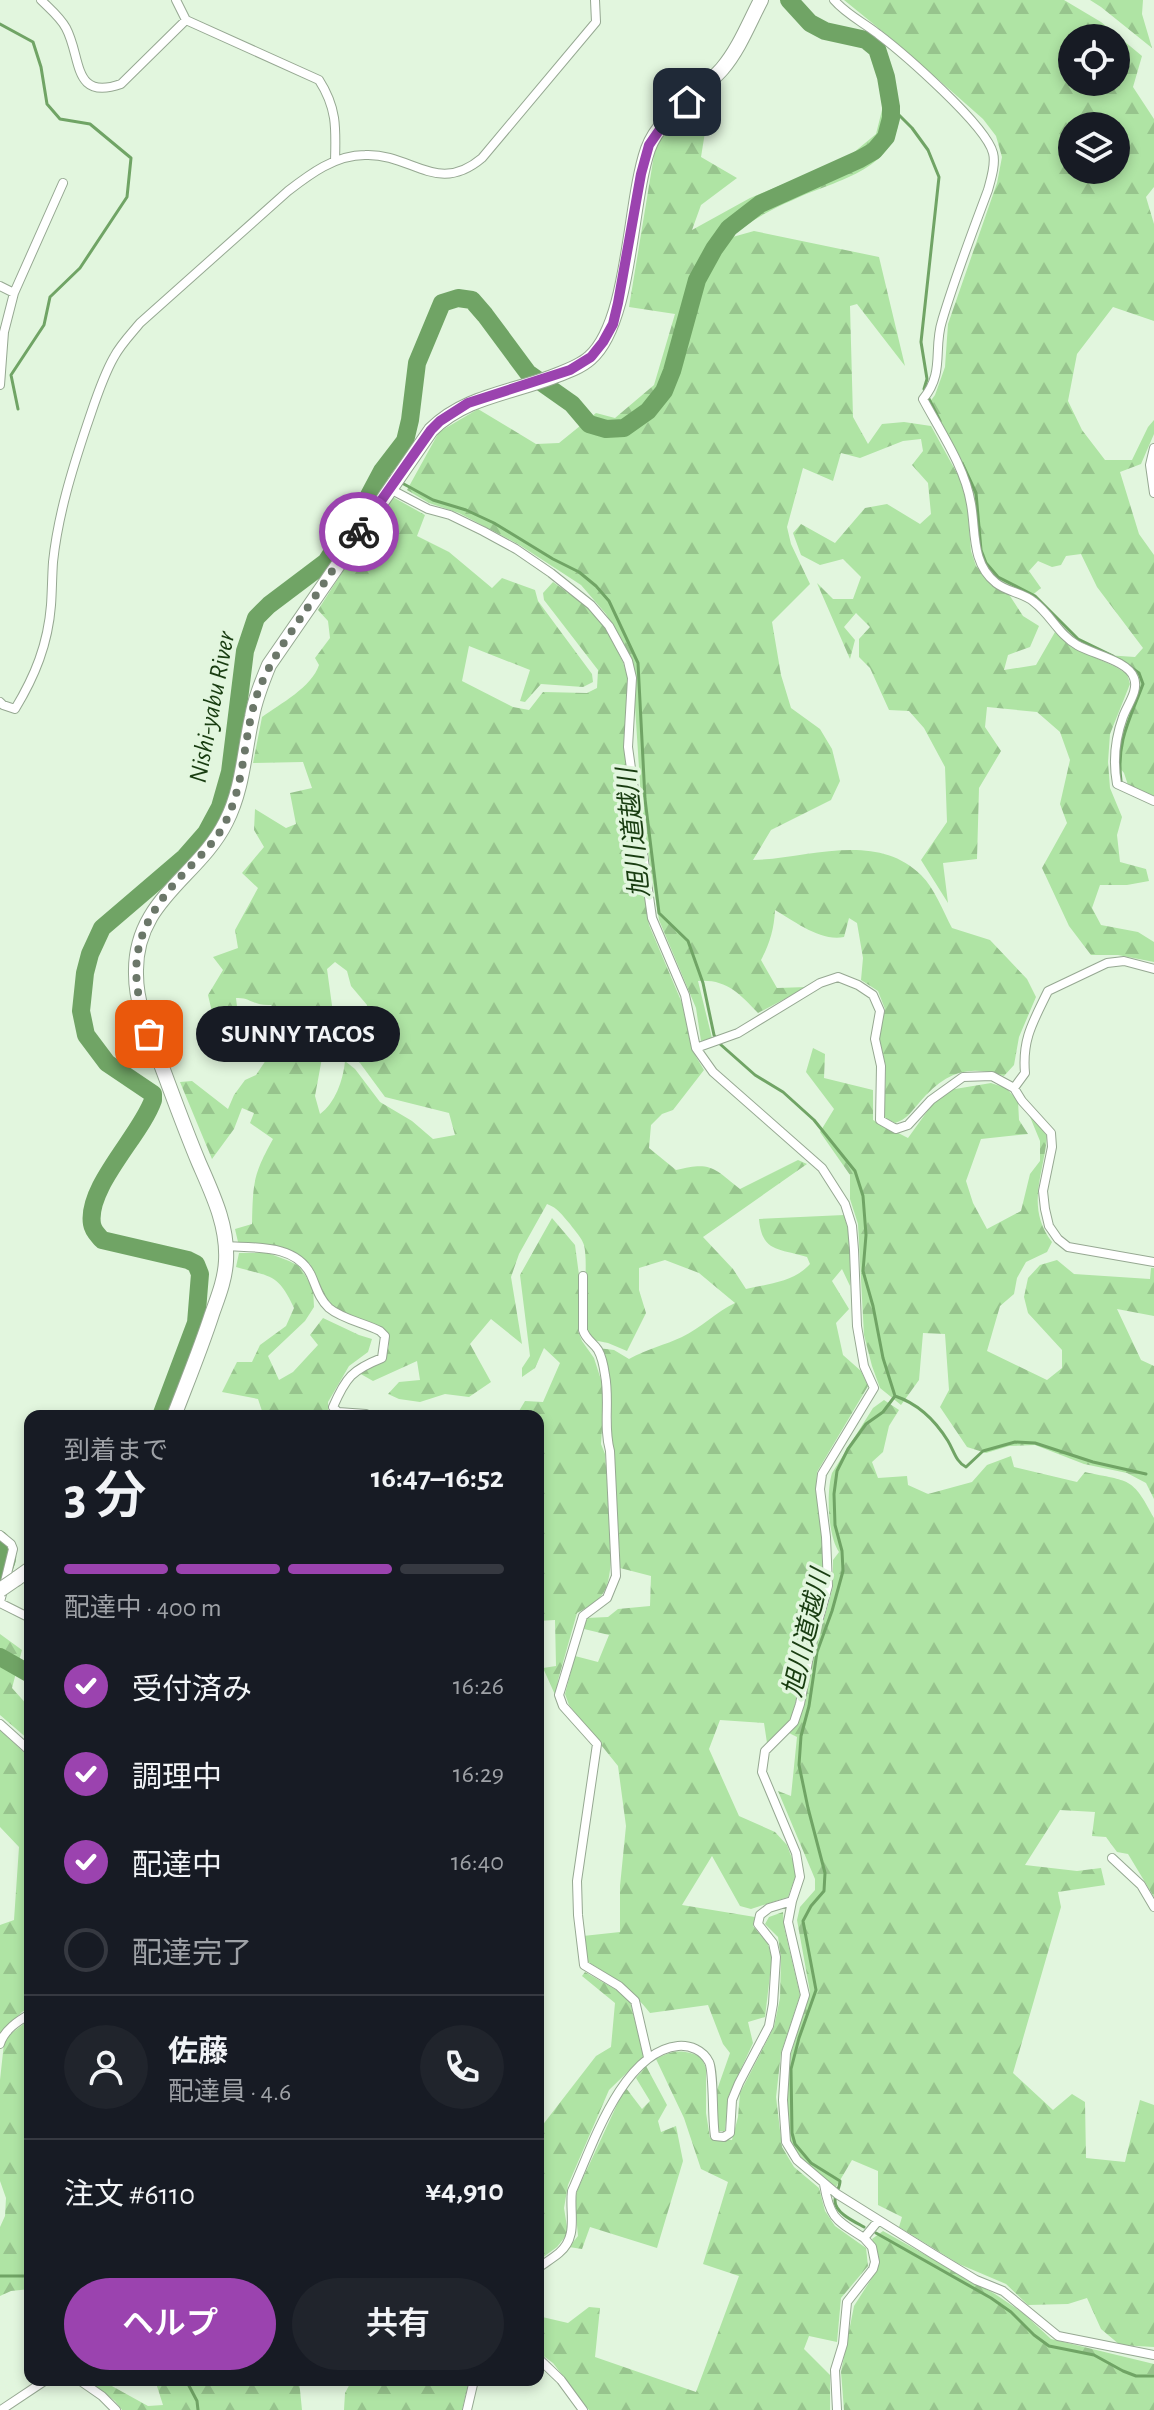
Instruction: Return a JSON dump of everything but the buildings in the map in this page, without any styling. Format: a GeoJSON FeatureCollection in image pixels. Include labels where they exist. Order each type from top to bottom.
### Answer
{"type":"FeatureCollection","features":[{"type":"Feature","properties":{"kind":"main road"},"geometry":{"type":"LineString","coordinates":[[176,1410],[224,1278],[226,1246],[216,1203],[141,1009],[135,974],[137,952],[152,913],[227,821],[240,785],[258,693],[269,665],[431,430],[468,403],[570,370],[591,357],[603,342],[613,324],[618,303],[649,145],[665,122],[725,66],[761,0]]}},
{"type":"Feature","properties":{"kind":"main road"},"geometry":{"type":"LineString","coordinates":[[0,1590],[24,1573]]}},
{"type":"Feature","properties":{"kind":"street"},"geometry":{"type":"LineString","coordinates":[[41,0],[66,29],[84,80],[95,88],[121,84],[186,20]]}},
{"type":"Feature","properties":{"kind":"street"},"geometry":{"type":"LineString","coordinates":[[176,0],[186,20],[319,80],[331,98],[336,133],[335,161]]}},
{"type":"Feature","properties":{"kind":"street"},"geometry":{"type":"LineString","coordinates":[[0,702],[15,709],[40,662],[47,637],[53,562],[62,507],[100,387],[114,356],[140,323],[288,191],[310,174],[335,161],[364,154],[436,173],[463,172],[470,168],[482,158],[596,22],[595,0]]}},
{"type":"Feature","properties":{"kind":"street"},"geometry":{"type":"LineString","coordinates":[[834,0],[845,12],[901,53],[968,116],[985,137],[993,154],[988,190],[940,325],[938,367],[930,390],[923,399],[965,480],[971,503],[976,552],[982,566],[996,584],[1034,601],[1060,633],[1133,673],[1136,685],[1122,719],[1114,768],[1117,784],[1154,801]]}},
{"type":"Feature","properties":{"kind":"street"},"geometry":{"type":"LineString","coordinates":[[0,385],[4,332],[14,293],[63,183]]}},
{"type":"Feature","properties":{"kind":"street"},"geometry":{"type":"LineString","coordinates":[[0,286],[14,293]]}},
{"type":"Feature","properties":{"kind":"street"},"geometry":{"type":"LineString","coordinates":[[1154,448],[1150,465],[1154,493]]}},
{"type":"Feature","properties":{"kind":"street"},"geometry":{"type":"LineString","coordinates":[[395,481],[428,509],[450,515],[516,549],[591,605],[609,626],[628,661],[632,678],[628,747],[652,918],[685,995],[696,1048],[713,1072],[822,1168],[845,1204],[852,1226],[857,1326],[864,1366],[874,1388],[822,1474],[820,1489],[828,1586],[794,1722],[765,1751],[762,1772],[796,1853],[800,1877],[788,1922],[805,1995],[786,2053],[783,2100],[786,2142],[797,2160],[824,2183],[878,2221],[976,2280],[1003,2291],[1058,2336],[1154,2355]]}},
{"type":"Feature","properties":{"kind":"street"},"geometry":{"type":"LineString","coordinates":[[1014,1088],[1025,1073],[1025,1042],[1048,991],[1107,963],[1124,961],[1154,969]]}},
{"type":"Feature","properties":{"kind":"street"},"geometry":{"type":"LineString","coordinates":[[696,1048],[738,1033],[820,983],[838,977],[858,985],[873,995],[880,1011],[875,1039],[881,1066],[880,1120],[896,1129],[908,1125],[948,1085],[963,1077],[992,1076],[1014,1088],[1051,1133],[1052,1147],[1043,1191],[1049,1226],[1058,1239],[1068,1247],[1154,1262]]}},
{"type":"Feature","properties":{"kind":"street"},"geometry":{"type":"LineString","coordinates":[[226,1246],[276,1249],[290,1255],[305,1264],[322,1302],[331,1310],[385,1336],[382,1358],[356,1369],[340,1391],[333,1407],[336,1410]]}},
{"type":"Feature","properties":{"kind":"street"},"geometry":{"type":"LineString","coordinates":[[583,1276],[583,1330],[585,1337],[598,1350],[605,1371],[608,1397],[607,1440],[616,1576],[607,1598],[583,1616],[559,1695],[563,1706],[597,1744],[577,1881],[584,1965],[619,1986],[635,2001],[648,2057]]}},
{"type":"Feature","properties":{"kind":"street"},"geometry":{"type":"LineString","coordinates":[[0,1535],[13,1549],[0,1603],[24,1615]]}},
{"type":"Feature","properties":{"kind":"street"},"geometry":{"type":"LineString","coordinates":[[0,1724],[24,1746]]}},
{"type":"Feature","properties":{"kind":"street"},"geometry":{"type":"LineString","coordinates":[[1112,1858],[1141,1885],[1154,1907]]}},
{"type":"Feature","properties":{"kind":"street"},"geometry":{"type":"LineString","coordinates":[[544,2264],[562,2251],[572,2236],[572,2191],[618,2090],[648,2057],[668,2047],[683,2045],[699,2050],[710,2063],[715,2136],[724,2137],[730,2133],[732,2100],[769,2026],[773,2004],[776,1957],[773,1943],[758,1924],[760,1915],[769,1908],[792,1901]]}},
{"type":"Feature","properties":{"kind":"street"},"geometry":{"type":"LineString","coordinates":[[0,2044],[9,2029],[24,2018]]}},
{"type":"Feature","properties":{"kind":"street"},"geometry":{"type":"LineString","coordinates":[[824,2183],[828,2205],[837,2220],[864,2238],[872,2247],[875,2262],[847,2302],[843,2344],[835,2370],[837,2410]]}},
{"type":"Feature","properties":{"kind":"street"},"geometry":{"type":"LineString","coordinates":[[864,2238],[878,2221]]}},
{"type":"Feature","properties":{"kind":"street"},"geometry":{"type":"LineString","coordinates":[[544,2364],[561,2380],[583,2410]]}},
{"type":"Feature","properties":{"kind":"street"},"geometry":{"type":"LineString","coordinates":[[1,2410],[37,2386]]}},
{"type":"Feature","properties":{"kind":"street"},"geometry":{"type":"LineString","coordinates":[[88,2386],[116,2410]]}},
{"type":"Feature","properties":{"kind":"street"},"geometry":{"type":"LineString","coordinates":[[467,2410],[473,2386]]}},
{"type":"Feature","properties":{"kind":"green space"},"geometry":{"type":"Polygon","coordinates":[[[844,0],[1064,0],[1103,24],[1058,24],[1058,96],[1130,96],[1130,46],[1142,56],[1133,87],[1154,119],[1154,187],[1146,197],[1154,224],[1154,321],[1113,307],[1077,354],[1068,401],[1082,430],[1105,460],[1132,460],[1154,420],[1154,434],[1141,464],[1120,472],[1139,534],[1154,555],[1154,798],[1129,788],[1124,773],[1116,763],[1125,720],[1139,687],[1136,673],[1106,655],[1135,657],[1143,648],[1097,587],[1081,554],[1066,556],[1061,565],[1052,567],[1038,561],[1029,571],[1041,588],[1030,597],[998,583],[985,566],[979,550],[973,502],[929,403],[945,367],[948,324],[997,183],[1002,157],[996,136],[983,119],[844,0]]]}},
{"type":"Feature","properties":{"kind":"green space"},"geometry":{"type":"Polygon","coordinates":[[[1090,0],[1143,0],[1142,14],[1152,48],[1130,30],[1130,24],[1122,24],[1090,0]]]}},
{"type":"Feature","properties":{"kind":"green space"},"geometry":{"type":"Polygon","coordinates":[[[884,102],[900,105],[898,127],[890,145],[879,158],[848,178],[767,212],[729,238],[754,231],[879,257],[905,366],[857,304],[850,306],[853,417],[868,444],[882,424],[904,422],[931,426],[959,477],[967,503],[971,551],[976,566],[991,585],[1010,596],[1023,616],[1039,626],[1030,647],[1008,655],[1004,670],[1036,665],[1055,632],[1071,647],[1127,674],[1130,684],[1110,734],[1110,788],[1122,817],[1117,835],[1120,862],[1146,869],[1149,881],[1100,885],[1092,908],[1101,925],[1138,932],[1154,942],[1154,962],[1118,955],[1091,955],[1069,926],[1042,868],[1067,823],[1060,804],[1070,760],[1060,732],[1037,712],[987,707],[985,727],[1001,751],[979,788],[977,859],[943,863],[948,903],[921,860],[947,822],[945,767],[924,728],[909,711],[889,710],[870,668],[859,657],[859,639],[870,627],[856,613],[844,627],[855,640],[850,659],[817,583],[833,599],[853,599],[861,577],[843,559],[820,565],[801,555],[793,533],[801,524],[835,543],[865,508],[887,504],[920,524],[931,514],[928,483],[912,465],[923,451],[921,439],[903,441],[860,458],[841,453],[833,481],[803,468],[787,527],[791,544],[810,584],[772,622],[781,675],[791,708],[820,729],[832,749],[840,781],[831,800],[771,830],[753,860],[862,850],[903,861],[921,875],[935,893],[952,928],[990,940],[1027,979],[1036,997],[1019,1037],[1014,1065],[1004,1076],[967,1071],[947,1078],[908,1115],[895,1123],[884,1117],[886,1067],[879,1038],[885,1009],[878,991],[861,980],[863,958],[857,923],[849,918],[844,937],[835,938],[808,930],[775,910],[771,936],[761,960],[777,988],[807,987],[758,1013],[745,999],[724,985],[698,981],[712,1038],[701,1041],[696,1008],[659,920],[642,815],[632,659],[606,614],[581,585],[518,544],[407,490],[439,432],[478,409],[536,444],[559,443],[596,413],[615,418],[654,385],[675,314],[629,307],[655,149],[671,123],[695,106],[706,126],[701,157],[737,178],[701,205],[692,230],[750,198],[847,158],[876,134],[884,102]]]}},
{"type":"Feature","properties":{"kind":"green space"},"geometry":{"type":"Polygon","coordinates":[[[391,496],[425,515],[417,536],[449,552],[492,588],[502,578],[535,590],[538,601],[592,674],[593,682],[583,687],[541,684],[525,702],[520,701],[530,670],[469,646],[462,681],[513,707],[529,710],[543,692],[587,693],[597,688],[598,670],[544,600],[543,593],[553,582],[587,606],[605,627],[623,662],[629,682],[625,747],[649,925],[682,1003],[692,1050],[704,1070],[673,1110],[662,1114],[651,1125],[649,1148],[676,1170],[697,1166],[711,1168],[740,1189],[798,1160],[807,1164],[703,1237],[733,1269],[746,1289],[789,1279],[810,1264],[807,1257],[768,1244],[759,1219],[844,1215],[850,1237],[850,1286],[842,1269],[832,1281],[849,1309],[836,1323],[843,1355],[861,1371],[868,1386],[817,1472],[824,1586],[791,1719],[767,1743],[764,1723],[720,1720],[709,1749],[739,1816],[775,1832],[787,1845],[797,1872],[788,1897],[751,1909],[740,1906],[712,1856],[682,1905],[755,1917],[753,1926],[768,1944],[772,1958],[765,2017],[748,2022],[753,2043],[728,2097],[725,2131],[718,2131],[717,2090],[730,2053],[723,2044],[708,2005],[650,2013],[622,1984],[588,1962],[583,1936],[620,1932],[620,1886],[626,1826],[618,1766],[569,1705],[565,1694],[575,1656],[598,1662],[609,1635],[584,1629],[586,1618],[608,1617],[618,1609],[650,1606],[651,1576],[620,1568],[611,1396],[608,1372],[598,1348],[614,1350],[629,1359],[682,1337],[735,1303],[699,1273],[665,1260],[639,1268],[639,1290],[646,1313],[627,1351],[593,1340],[586,1320],[584,1245],[562,1215],[547,1204],[519,1254],[511,1277],[522,1344],[491,1319],[470,1344],[491,1382],[469,1397],[445,1394],[420,1402],[399,1399],[388,1394],[399,1382],[420,1380],[417,1361],[373,1381],[359,1373],[385,1359],[389,1346],[387,1331],[334,1308],[325,1299],[310,1264],[290,1250],[238,1242],[235,1229],[252,1224],[255,1180],[273,1139],[250,1123],[254,1113],[242,1108],[234,1129],[212,1159],[180,1082],[192,1081],[228,1109],[245,1080],[256,1075],[276,1049],[303,1037],[324,1047],[315,1096],[320,1114],[337,1091],[345,1061],[355,1069],[380,1102],[412,1121],[433,1139],[455,1135],[449,1113],[385,1097],[360,1063],[344,1051],[364,1026],[367,1005],[351,986],[347,971],[335,962],[327,969],[334,1020],[328,1040],[299,1027],[287,1027],[271,1005],[236,998],[239,1023],[228,1043],[216,1029],[208,995],[223,970],[213,957],[238,948],[235,930],[258,888],[242,873],[264,847],[254,830],[255,809],[286,828],[296,824],[290,793],[312,788],[303,762],[253,763],[262,717],[295,694],[315,673],[319,665],[315,658],[330,638],[328,621],[318,610],[391,496]]]}},
{"type":"Feature","properties":{"kind":"green space"},"geometry":{"type":"Polygon","coordinates":[[[813,1048],[825,1054],[824,1078],[873,1090],[873,1120],[908,1138],[931,1106],[949,1090],[991,1083],[1006,1088],[1018,1101],[1019,1120],[1028,1134],[981,1139],[966,1181],[973,1203],[987,1229],[1021,1211],[1030,1174],[1040,1161],[1040,1141],[1028,1112],[1047,1136],[1038,1203],[1039,1216],[1052,1242],[1047,1252],[1026,1262],[1017,1278],[1014,1294],[1000,1306],[987,1351],[1047,1380],[1062,1368],[1062,1350],[1028,1313],[1024,1297],[1028,1278],[1040,1265],[1057,1260],[1074,1274],[1150,1279],[1151,1268],[1154,1268],[1154,1316],[1117,1309],[1141,1360],[1154,1366],[1154,1499],[1146,1483],[1127,1473],[1084,1464],[1035,1445],[1009,1446],[986,1453],[967,1447],[940,1407],[949,1390],[945,1334],[923,1333],[919,1380],[901,1405],[880,1388],[864,1335],[858,1224],[850,1199],[850,1175],[820,1132],[834,1109],[806,1072],[813,1048]]]}},
{"type":"Feature","properties":{"kind":"green space"},"geometry":{"type":"Polygon","coordinates":[[[552,1218],[575,1245],[579,1275],[578,1331],[594,1358],[604,1401],[601,1444],[605,1454],[609,1503],[609,1576],[598,1600],[577,1613],[556,1697],[544,1670],[556,1666],[555,1620],[544,1621],[544,1410],[520,1410],[525,1401],[543,1402],[560,1363],[544,1348],[535,1368],[522,1377],[522,1368],[530,1356],[520,1275],[552,1218]]]}},
{"type":"Feature","properties":{"kind":"green space"},"geometry":{"type":"Polygon","coordinates":[[[239,1253],[268,1253],[299,1266],[313,1287],[314,1307],[305,1321],[268,1356],[279,1380],[293,1372],[318,1345],[310,1335],[323,1318],[372,1339],[368,1352],[349,1366],[328,1402],[328,1410],[262,1410],[258,1399],[222,1392],[237,1362],[252,1362],[260,1345],[286,1326],[294,1308],[278,1282],[236,1267],[239,1253]]]}},
{"type":"Feature","properties":{"kind":"green space"},"geometry":{"type":"Polygon","coordinates":[[[884,1400],[899,1410],[889,1426],[883,1452],[872,1462],[878,1478],[907,1476],[908,1485],[928,1494],[972,1482],[987,1465],[1011,1456],[1014,1467],[1077,1482],[1085,1472],[1128,1483],[1140,1494],[1154,1518],[1154,1897],[1128,1854],[1117,1852],[1106,1837],[1092,1836],[1095,1812],[1060,1810],[1025,1865],[1077,1871],[1101,1868],[1105,1885],[1058,1892],[1061,1907],[1013,2073],[1053,2110],[1072,2094],[1085,2102],[1086,2158],[1125,2162],[1140,2100],[1154,2105],[1154,2347],[1120,2345],[1101,2329],[1087,2298],[1068,2304],[1028,2305],[1006,2284],[959,2264],[899,2227],[902,2217],[878,2205],[878,2171],[852,2160],[836,2187],[801,2159],[788,2138],[787,2098],[791,2053],[810,1992],[797,1920],[800,1907],[815,1890],[815,1879],[778,1791],[791,1796],[797,1737],[789,1733],[800,1716],[833,1587],[833,1560],[839,1552],[832,1536],[829,1514],[832,1473],[873,1408],[884,1400]]]}},
{"type":"Feature","properties":{"kind":"green space"},"geometry":{"type":"Polygon","coordinates":[[[0,1634],[22,1650],[12,1688],[24,1701],[24,1736],[0,1715],[0,1634]]]}},
{"type":"Feature","properties":{"kind":"green space"},"geometry":{"type":"Polygon","coordinates":[[[0,1730],[24,1752],[24,2011],[0,2034],[0,1925],[14,1920],[19,1847],[0,1827],[0,1730]]]}},
{"type":"Feature","properties":{"kind":"green space"},"geometry":{"type":"Polygon","coordinates":[[[783,1912],[800,1995],[781,2053],[776,2097],[782,2147],[794,2167],[819,2188],[825,2211],[835,2226],[866,2248],[868,2266],[841,2298],[837,2342],[809,2336],[804,2349],[830,2375],[830,2410],[589,2410],[553,2363],[544,2356],[544,2317],[568,2323],[589,2307],[600,2308],[595,2357],[696,2392],[739,2276],[703,2264],[728,2182],[701,2169],[684,2118],[656,2059],[678,2052],[701,2057],[706,2068],[706,2113],[710,2138],[732,2140],[740,2093],[774,2027],[780,1998],[781,1958],[778,1937],[765,1924],[769,1917],[783,1912]]]}},
{"type":"Feature","properties":{"kind":"green space"},"geometry":{"type":"Polygon","coordinates":[[[585,1972],[620,1992],[630,2002],[644,2056],[609,2090],[568,2185],[564,2208],[568,2233],[544,2257],[544,2123],[596,2056],[611,2047],[615,2003],[582,1976],[585,1972]]]}},
{"type":"Feature","properties":{"kind":"green space"},"geometry":{"type":"Polygon","coordinates":[[[24,2024],[24,2290],[0,2296],[0,2227],[5,2216],[6,2198],[0,2181],[0,2080],[4,2043],[24,2024]]]}},
{"type":"Feature","properties":{"kind":"green space"},"geometry":{"type":"Polygon","coordinates":[[[646,2066],[667,2105],[658,2121],[661,2132],[676,2126],[683,2161],[657,2248],[590,2227],[582,2249],[569,2247],[578,2236],[577,2191],[621,2096],[626,2088],[642,2109],[650,2101],[636,2078],[646,2066]]]}},
{"type":"Feature","properties":{"kind":"green space"},"geometry":{"type":"Polygon","coordinates":[[[883,2231],[995,2294],[1023,2313],[1051,2339],[1154,2364],[1154,2410],[844,2410],[841,2372],[854,2306],[877,2270],[879,2257],[872,2239],[883,2231]]]}},
{"type":"Feature","properties":{"kind":"green space"},"geometry":{"type":"Polygon","coordinates":[[[95,2386],[112,2386],[148,2406],[163,2405],[157,2386],[300,2386],[302,2410],[122,2410],[95,2386]]]}},
{"type":"Feature","properties":{"kind":"green space"},"geometry":{"type":"Polygon","coordinates":[[[349,2386],[468,2386],[462,2410],[344,2410],[349,2386]]]}},
{"type":"Feature","properties":{"kind":"waterway","name":"Nishi-yabu River"},"geometry":{"type":"LineString","coordinates":[[163,1410],[196,1323],[200,1274],[196,1264],[188,1260],[102,1240],[93,1226],[92,1209],[97,1194],[147,1114],[153,1094],[107,1063],[86,1035],[81,1011],[90,954],[102,928],[185,857],[206,833],[220,807],[230,772],[245,651],[256,618],[326,562],[382,471],[405,441],[417,363],[442,303],[458,298],[472,300],[528,373],[572,404],[589,424],[606,429],[624,428],[648,411],[664,391],[697,280],[729,228],[760,204],[874,151],[886,137],[891,107],[877,49],[866,40],[825,31],[810,23],[789,0]]}},
{"type":"Feature","properties":{"kind":"waterway"},"geometry":{"type":"LineString","coordinates":[[0,24],[33,42],[47,104],[60,119],[90,124],[131,158],[127,197],[80,268],[50,297],[44,325],[11,375],[18,409]]}},
{"type":"Feature","properties":{"kind":"waterway"},"geometry":{"type":"LineString","coordinates":[[891,107],[928,150],[939,177],[921,342],[927,379],[924,389],[940,421]]}},
{"type":"Feature","properties":{"kind":"waterway"},"geometry":{"type":"LineString","coordinates":[[962,463],[976,493],[981,550],[986,563],[998,577],[1035,596],[1078,639],[1113,656]]}},
{"type":"Feature","properties":{"kind":"waterway","name":"旭川道越川"},"geometry":{"type":"LineString","coordinates":[[382,471],[392,477]]}},
{"type":"Feature","properties":{"kind":"waterway","name":"旭川道越川"},"geometry":{"type":"LineString","coordinates":[[402,483],[433,500],[494,523],[579,572],[609,601],[638,663],[645,799],[659,913],[688,941],[703,983],[714,1035],[720,1044],[814,1120],[855,1171],[863,1196],[866,1235],[863,1271],[895,1396],[883,1412],[866,1424],[837,1471],[835,1525],[842,1551],[843,1571],[817,1652],[801,1736],[799,1765],[825,1873],[824,1891],[803,1921],[816,1990],[791,2069],[792,2133],[795,2144],[811,2163],[840,2181],[835,2198],[838,2209],[864,2227]]}},
{"type":"Feature","properties":{"kind":"waterway"},"geometry":{"type":"LineString","coordinates":[[1120,660],[1139,673],[1143,684],[1122,742],[1121,781]]}},
{"type":"Feature","properties":{"kind":"waterway"},"geometry":{"type":"LineString","coordinates":[[895,1396],[912,1403],[932,1420],[957,1459],[966,1467],[983,1451],[1015,1442],[1035,1443],[1093,1462],[1146,1474]]}},
{"type":"Feature","properties":{"kind":"waterway","name":"Nishi-yabu River"},"geometry":{"type":"LineString","coordinates":[[0,1540],[7,1558],[0,1576]]}},
{"type":"Feature","properties":{"kind":"waterway","name":"Nishi-yabu River"},"geometry":{"type":"LineString","coordinates":[[0,1657],[24,1671]]}},
{"type":"Feature","properties":{"kind":"waterway"},"geometry":{"type":"LineString","coordinates":[[876,2233],[991,2298],[1049,2346],[1094,2355],[1136,2376],[1154,2376]]}},
{"type":"Feature","properties":{"kind":"waterway"},"geometry":{"type":"LineString","coordinates":[[0,2276],[24,2276]]}},
{"type":"Feature","properties":{"kind":"waterway"},"geometry":{"type":"LineString","coordinates":[[189,2386],[198,2410]]}},
{"type":"Feature","properties":{"kind":"way so far"},"geometry":{"type":"LineString","coordinates":[[149,1034],[135,974],[140,940],[152,913],[227,821],[240,785],[252,714],[269,665],[359,532]]}},
{"type":"Feature","properties":{"kind":"place","name":"SUNNY TACOS"},"geometry":{"type":"Point","coordinates":[149,1034]}},
{"type":"Feature","properties":{"kind":"route"},"geometry":{"type":"LineString","coordinates":[[359,532],[440,421],[468,403],[570,370],[591,357],[603,342],[613,324],[618,303],[649,145],[665,122],[687,102]]}}]}
